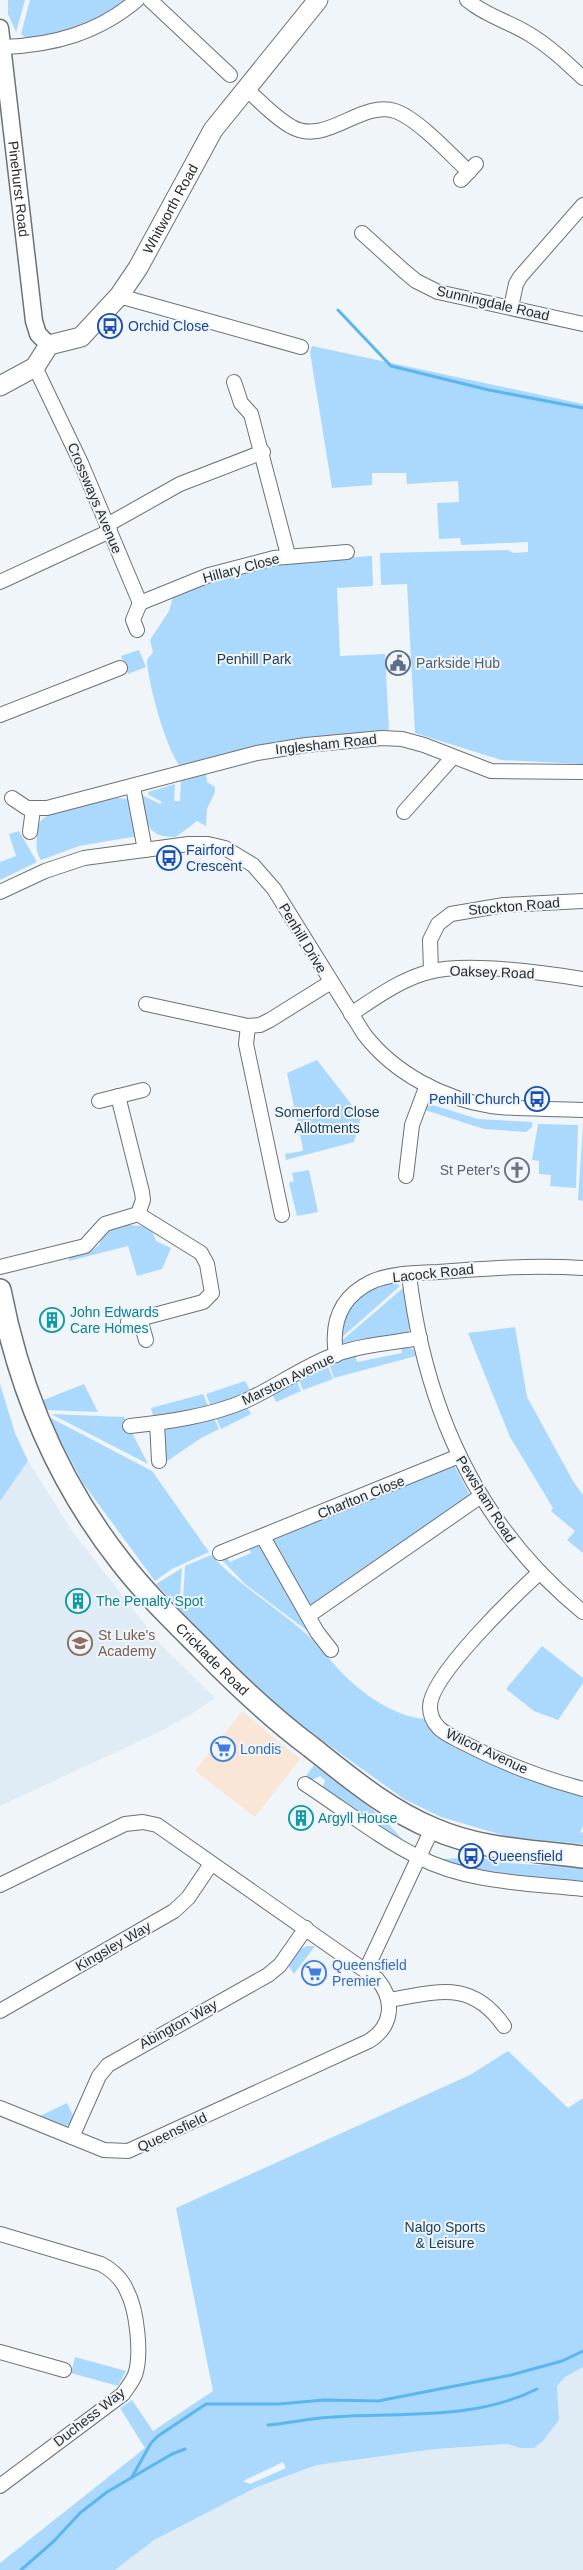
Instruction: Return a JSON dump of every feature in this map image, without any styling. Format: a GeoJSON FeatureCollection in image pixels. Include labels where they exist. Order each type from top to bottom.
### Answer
{"type":"FeatureCollection","features":[{"type":"Feature","properties":{"kind":"main road","name":"Whitworth Road"},"geometry":{"type":"LineString","coordinates":[[49,346],[81,338],[119,296],[142,260],[202,147],[245,88],[318,0]]}},
{"type":"Feature","properties":{"kind":"main road"},"geometry":{"type":"LineString","coordinates":[[0,386],[36,367],[49,346]]}},
{"type":"Feature","properties":{"kind":"main road","name":"Cricklade Road"},"geometry":{"type":"LineString","coordinates":[[0,1290],[17,1362],[44,1435],[82,1506],[122,1562],[166,1614],[259,1706],[367,1791],[402,1813],[432,1828],[458,1838],[494,1847],[583,1857]]}},
{"type":"Feature","properties":{"kind":"street"},"geometry":{"type":"LineString","coordinates":[[4,47],[49,43],[76,36],[108,22],[137,0]]}},
{"type":"Feature","properties":{"kind":"street"},"geometry":{"type":"LineString","coordinates":[[150,0],[230,75]]}},
{"type":"Feature","properties":{"kind":"street"},"geometry":{"type":"LineString","coordinates":[[467,0],[492,18],[512,25],[542,42],[583,78]]}},
{"type":"Feature","properties":{"kind":"street","name":"Pinehurst Road"},"geometry":{"type":"LineString","coordinates":[[0,28],[4,47],[34,321],[38,334],[49,346]]}},
{"type":"Feature","properties":{"kind":"street"},"geometry":{"type":"LineString","coordinates":[[245,88],[286,123],[304,131],[328,128],[375,111],[393,110],[412,121],[469,172]]}},
{"type":"Feature","properties":{"kind":"street"},"geometry":{"type":"LineString","coordinates":[[511,307],[513,293],[520,277],[583,205]]}},
{"type":"Feature","properties":{"kind":"street","name":"Sunningdale Road"},"geometry":{"type":"LineString","coordinates":[[362,233],[404,271],[428,287],[459,298],[511,307],[583,324]]}},
{"type":"Feature","properties":{"kind":"street"},"geometry":{"type":"LineString","coordinates":[[119,296],[301,347]]}},
{"type":"Feature","properties":{"kind":"street","name":"Crossways Avenue"},"geometry":{"type":"LineString","coordinates":[[36,367],[81,463],[140,603]]}},
{"type":"Feature","properties":{"kind":"street"},"geometry":{"type":"LineString","coordinates":[[234,382],[241,402],[251,414],[263,452],[288,555]]}},
{"type":"Feature","properties":{"kind":"street"},"geometry":{"type":"LineString","coordinates":[[0,582],[109,528],[180,484],[263,452]]}},
{"type":"Feature","properties":{"kind":"street","name":"Hillary Close"},"geometry":{"type":"LineString","coordinates":[[140,603],[208,576],[288,555],[347,552]]}},
{"type":"Feature","properties":{"kind":"street"},"geometry":{"type":"LineString","coordinates":[[137,630],[133,620],[140,603]]}},
{"type":"Feature","properties":{"kind":"street"},"geometry":{"type":"LineString","coordinates":[[0,715],[120,668]]}},
{"type":"Feature","properties":{"kind":"street","name":"Inglesham Road"},"geometry":{"type":"LineString","coordinates":[[132,787],[257,753],[334,742],[390,738],[424,745],[491,771],[583,772]]}},
{"type":"Feature","properties":{"kind":"street"},"geometry":{"type":"LineString","coordinates":[[404,812],[453,757]]}},
{"type":"Feature","properties":{"kind":"street"},"geometry":{"type":"LineString","coordinates":[[12,798],[21,806],[33,810],[132,787],[145,850]]}},
{"type":"Feature","properties":{"kind":"street"},"geometry":{"type":"LineString","coordinates":[[30,832],[33,810]]}},
{"type":"Feature","properties":{"kind":"street","name":"Penhill Drive"},"geometry":{"type":"LineString","coordinates":[[0,892],[70,862],[145,850],[208,844],[225,848],[244,858],[274,889],[351,1014],[370,1041],[384,1055],[427,1085],[461,1098],[492,1106],[583,1110]]}},
{"type":"Feature","properties":{"kind":"street","name":"Stockton Road"},"geometry":{"type":"LineString","coordinates":[[431,971],[430,940],[438,924],[451,914],[504,905],[583,901]]}},
{"type":"Feature","properties":{"kind":"street","name":"Oaksey Road"},"geometry":{"type":"LineString","coordinates":[[351,1014],[395,987],[431,971],[489,969],[583,979]]}},
{"type":"Feature","properties":{"kind":"street"},"geometry":{"type":"LineString","coordinates":[[146,1004],[248,1026],[270,1020],[330,982]]}},
{"type":"Feature","properties":{"kind":"street"},"geometry":{"type":"LineString","coordinates":[[248,1026],[246,1044],[282,1215]]}},
{"type":"Feature","properties":{"kind":"street"},"geometry":{"type":"LineString","coordinates":[[406,1176],[412,1125],[427,1085]]}},
{"type":"Feature","properties":{"kind":"street"},"geometry":{"type":"LineString","coordinates":[[99,1101],[143,1090]]}},
{"type":"Feature","properties":{"kind":"street"},"geometry":{"type":"LineString","coordinates":[[118,1096],[142,1192],[143,1200],[138,1214]]}},
{"type":"Feature","properties":{"kind":"street"},"geometry":{"type":"LineString","coordinates":[[0,1267],[85,1246],[105,1224],[138,1214],[201,1253],[207,1264],[212,1288],[209,1298],[203,1302],[134,1320],[146,1340]]}},
{"type":"Feature","properties":{"kind":"street","name":"Lacock Road"},"geometry":{"type":"LineString","coordinates":[[336,1354],[334,1330],[340,1312],[352,1296],[378,1279],[504,1266],[583,1268]]}},
{"type":"Feature","properties":{"kind":"street","name":"Pewsham Road"},"geometry":{"type":"LineString","coordinates":[[409,1275],[420,1338],[435,1399],[459,1456],[481,1496],[516,1546],[540,1572],[583,1612]]}},
{"type":"Feature","properties":{"kind":"street","name":"Marston Avenue"},"geometry":{"type":"LineString","coordinates":[[130,1426],[156,1423],[214,1411],[243,1402],[300,1370],[336,1354],[420,1338]]}},
{"type":"Feature","properties":{"kind":"street"},"geometry":{"type":"LineString","coordinates":[[156,1423],[159,1461]]}},
{"type":"Feature","properties":{"kind":"street","name":"Charlton Close"},"geometry":{"type":"LineString","coordinates":[[220,1554],[459,1456]]}},
{"type":"Feature","properties":{"kind":"street"},"geometry":{"type":"LineString","coordinates":[[308,1616],[481,1496]]}},
{"type":"Feature","properties":{"kind":"street"},"geometry":{"type":"LineString","coordinates":[[263,1537],[308,1616],[331,1650]]}},
{"type":"Feature","properties":{"kind":"street","name":"Wilcot Avenue"},"geometry":{"type":"LineString","coordinates":[[540,1572],[482,1628],[468,1646],[438,1686],[430,1703],[431,1714],[440,1729],[473,1748],[511,1765],[583,1789]]}},
{"type":"Feature","properties":{"kind":"street"},"geometry":{"type":"LineString","coordinates":[[313,1785],[419,1857],[462,1873],[491,1880],[583,1889]]}},
{"type":"Feature","properties":{"kind":"street"},"geometry":{"type":"LineString","coordinates":[[0,1885],[107,1832],[134,1822],[157,1825],[366,1970],[383,1986],[389,2000],[455,1991],[479,2001],[504,2026]]}},
{"type":"Feature","properties":{"kind":"street"},"geometry":{"type":"LineString","coordinates":[[366,1970],[432,1828]]}},
{"type":"Feature","properties":{"kind":"street","name":"Kingsley Way"},"geometry":{"type":"LineString","coordinates":[[0,2011],[174,1911],[188,1898],[212,1864]]}},
{"type":"Feature","properties":{"kind":"street","name":"Abington Way"},"geometry":{"type":"LineString","coordinates":[[72,2137],[99,2076],[108,2065],[268,1975],[280,1965],[306,1928]]}},
{"type":"Feature","properties":{"kind":"street","name":"Queensfield"},"geometry":{"type":"LineString","coordinates":[[0,2108],[114,2152],[139,2148],[369,2041],[383,2030],[387,2022],[389,2000]]}},
{"type":"Feature","properties":{"kind":"street","name":"Duchess Way"},"geometry":{"type":"LineString","coordinates":[[0,2234],[100,2264],[114,2273],[124,2286],[131,2302],[138,2354],[136,2373],[123,2394],[0,2486]]}},
{"type":"Feature","properties":{"kind":"street"},"geometry":{"type":"LineString","coordinates":[[0,2352],[64,2370]]}},
{"type":"Feature","properties":{"kind":"shaded area","name":"St Luke's Academy"},"geometry":{"type":"Polygon","coordinates":[[[28,1461],[72,1531],[150,1631],[149,1633],[215,1698],[187,1717],[157,1733],[0,1806],[0,1501],[28,1461]]]}},
{"type":"Feature","properties":{"kind":"shaded area"},"geometry":{"type":"Polygon","coordinates":[[[242,1711],[300,1759],[255,1817],[195,1771],[242,1711]]]}},
{"type":"Feature","properties":{"kind":"shaded area"},"geometry":{"type":"Polygon","coordinates":[[[583,2367],[583,2570],[115,2570],[154,2540],[257,2487],[317,2465],[435,2449],[507,2444],[520,2448],[543,2441],[559,2420],[557,2386],[565,2377],[583,2367]]]}},
{"type":"Feature","properties":{"kind":"green space"},"geometry":{"type":"Polygon","coordinates":[[[8,0],[25,0],[16,32],[8,14],[8,0]]]}},
{"type":"Feature","properties":{"kind":"green space"},"geometry":{"type":"Polygon","coordinates":[[[30,0],[129,0],[85,28],[27,39],[21,34],[30,0]]]}},
{"type":"Feature","properties":{"kind":"green space"},"geometry":{"type":"Polygon","coordinates":[[[312,346],[583,404],[583,764],[501,760],[415,733],[407,584],[381,585],[380,553],[508,550],[514,553],[528,552],[528,542],[461,545],[460,538],[439,539],[437,503],[459,502],[458,481],[407,484],[406,473],[372,473],[372,485],[332,488],[310,352],[312,346]]]}},
{"type":"Feature","properties":{"kind":"green space","name":"Penhill Park"},"geometry":{"type":"Polygon","coordinates":[[[372,556],[373,586],[337,588],[340,656],[385,654],[389,730],[272,743],[230,753],[221,760],[183,770],[171,749],[159,718],[147,660],[153,652],[150,640],[169,611],[173,597],[206,584],[293,561],[372,556]]]}},
{"type":"Feature","properties":{"kind":"green space"},"geometry":{"type":"Polygon","coordinates":[[[139,650],[146,667],[128,674],[121,656],[139,650]]]}},
{"type":"Feature","properties":{"kind":"green space"},"geometry":{"type":"Polygon","coordinates":[[[206,773],[207,782],[215,787],[215,792],[207,809],[206,826],[197,821],[176,837],[159,835],[153,832],[149,828],[144,816],[140,800],[142,795],[160,804],[162,802],[149,795],[148,792],[175,784],[174,801],[180,801],[181,781],[206,773]]]}},
{"type":"Feature","properties":{"kind":"green space"},"geometry":{"type":"Polygon","coordinates":[[[118,798],[128,799],[138,836],[79,846],[41,860],[36,843],[37,831],[40,822],[45,817],[64,809],[118,798]]]}},
{"type":"Feature","properties":{"kind":"green space"},"geometry":{"type":"Polygon","coordinates":[[[19,831],[37,862],[0,880],[0,862],[16,856],[9,834],[19,831]]]}},
{"type":"Feature","properties":{"kind":"green space","name":"Somerford Close Allotments"},"geometry":{"type":"Polygon","coordinates":[[[317,1060],[361,1117],[354,1142],[286,1160],[285,1154],[302,1151],[303,1149],[287,1073],[317,1060]]]}},
{"type":"Feature","properties":{"kind":"green space"},"geometry":{"type":"Polygon","coordinates":[[[423,1102],[478,1119],[532,1122],[532,1127],[526,1132],[484,1129],[425,1110],[423,1102]]]}},
{"type":"Feature","properties":{"kind":"green space"},"geometry":{"type":"Polygon","coordinates":[[[538,1124],[578,1125],[576,1188],[550,1186],[551,1175],[539,1174],[539,1161],[532,1160],[538,1124]]]}},
{"type":"Feature","properties":{"kind":"green space"},"geometry":{"type":"Polygon","coordinates":[[[583,1125],[583,1201],[578,1200],[583,1125]]]}},
{"type":"Feature","properties":{"kind":"green space"},"geometry":{"type":"Polygon","coordinates":[[[309,1170],[318,1212],[297,1216],[289,1183],[294,1181],[292,1173],[309,1170]]]}},
{"type":"Feature","properties":{"kind":"green space"},"geometry":{"type":"Polygon","coordinates":[[[129,1222],[130,1225],[142,1226],[152,1231],[156,1241],[171,1248],[162,1269],[137,1276],[128,1246],[69,1261],[69,1257],[90,1252],[99,1245],[105,1232],[110,1228],[129,1222]]]}},
{"type":"Feature","properties":{"kind":"green space"},"geometry":{"type":"Polygon","coordinates":[[[394,1281],[400,1286],[340,1339],[347,1309],[368,1288],[394,1281]]]}},
{"type":"Feature","properties":{"kind":"green space"},"geometry":{"type":"Polygon","coordinates":[[[403,1288],[410,1329],[405,1334],[342,1345],[339,1343],[403,1288]]]}},
{"type":"Feature","properties":{"kind":"green space"},"geometry":{"type":"Polygon","coordinates":[[[515,1327],[527,1397],[573,1481],[583,1495],[583,1553],[567,1540],[575,1531],[551,1511],[553,1508],[510,1437],[468,1333],[515,1327]]]}},
{"type":"Feature","properties":{"kind":"green space"},"geometry":{"type":"Polygon","coordinates":[[[401,1345],[413,1349],[416,1356],[334,1378],[328,1361],[355,1353],[357,1362],[402,1353],[401,1345]]]}},
{"type":"Feature","properties":{"kind":"green space"},"geometry":{"type":"Polygon","coordinates":[[[327,1364],[333,1379],[303,1390],[298,1378],[327,1364]]]}},
{"type":"Feature","properties":{"kind":"green space"},"geometry":{"type":"Polygon","coordinates":[[[296,1379],[301,1391],[276,1402],[272,1393],[296,1379]]]}},
{"type":"Feature","properties":{"kind":"green space"},"geometry":{"type":"Polygon","coordinates":[[[245,1381],[251,1392],[211,1407],[206,1394],[245,1381]]]}},
{"type":"Feature","properties":{"kind":"green space"},"geometry":{"type":"Polygon","coordinates":[[[0,1384],[15,1433],[28,1461],[0,1501],[0,1384]]]}},
{"type":"Feature","properties":{"kind":"green space"},"geometry":{"type":"Polygon","coordinates":[[[84,1384],[98,1412],[45,1410],[41,1401],[84,1384]]]}},
{"type":"Feature","properties":{"kind":"green space"},"geometry":{"type":"Polygon","coordinates":[[[203,1394],[209,1408],[154,1419],[151,1408],[203,1394]]]}},
{"type":"Feature","properties":{"kind":"green space"},"geometry":{"type":"Polygon","coordinates":[[[246,1405],[251,1414],[221,1429],[215,1416],[246,1405]]]}},
{"type":"Feature","properties":{"kind":"green space"},"geometry":{"type":"Polygon","coordinates":[[[51,1414],[124,1417],[148,1464],[51,1414]]]}},
{"type":"Feature","properties":{"kind":"green space"},"geometry":{"type":"Polygon","coordinates":[[[47,1416],[152,1471],[209,1552],[172,1569],[155,1581],[83,1483],[47,1416]]]}},
{"type":"Feature","properties":{"kind":"green space"},"geometry":{"type":"Polygon","coordinates":[[[213,1416],[219,1429],[201,1438],[163,1464],[162,1432],[174,1425],[213,1416]]]}},
{"type":"Feature","properties":{"kind":"green space"},"geometry":{"type":"Polygon","coordinates":[[[454,1465],[471,1497],[315,1605],[312,1604],[307,1607],[271,1539],[454,1465]]]}},
{"type":"Feature","properties":{"kind":"green space"},"geometry":{"type":"Polygon","coordinates":[[[260,1542],[314,1636],[245,1584],[220,1558],[226,1555],[230,1562],[251,1553],[248,1545],[260,1542]]]}},
{"type":"Feature","properties":{"kind":"green space"},"geometry":{"type":"Polygon","coordinates":[[[211,1555],[236,1578],[317,1644],[353,1683],[388,1708],[401,1714],[427,1719],[583,1793],[583,1826],[580,1833],[583,1832],[583,1844],[509,1837],[441,1817],[404,1799],[280,1710],[244,1677],[177,1607],[183,1599],[185,1566],[211,1555]]]}},
{"type":"Feature","properties":{"kind":"green space"},"geometry":{"type":"Polygon","coordinates":[[[182,1568],[180,1596],[174,1603],[156,1584],[182,1568]]]}},
{"type":"Feature","properties":{"kind":"green space"},"geometry":{"type":"Polygon","coordinates":[[[542,1646],[583,1678],[583,1683],[558,1720],[534,1711],[506,1689],[542,1646]]]}},
{"type":"Feature","properties":{"kind":"green space"},"geometry":{"type":"Polygon","coordinates":[[[314,1765],[382,1817],[403,1840],[401,1843],[322,1789],[325,1780],[320,1776],[312,1780],[304,1779],[314,1765]]]}},
{"type":"Feature","properties":{"kind":"green space"},"geometry":{"type":"Polygon","coordinates":[[[469,1855],[507,1863],[583,1868],[583,1885],[487,1875],[440,1859],[468,1858],[469,1855]]]}},
{"type":"Feature","properties":{"kind":"green space"},"geometry":{"type":"Polygon","coordinates":[[[307,1946],[315,1946],[294,1974],[288,1965],[300,1949],[307,1946]]]}},
{"type":"Feature","properties":{"kind":"green space","name":"Nalgo Sports & Leisure"},"geometry":{"type":"Polygon","coordinates":[[[508,2051],[568,2108],[583,2098],[583,2367],[565,2377],[557,2386],[559,2420],[543,2441],[534,2448],[520,2448],[507,2444],[435,2449],[317,2465],[257,2487],[154,2540],[115,2570],[0,2570],[0,2563],[145,2448],[120,2408],[132,2400],[153,2431],[213,2391],[176,2208],[470,2075],[508,2051]],[[283,2462],[243,2481],[250,2484],[286,2468],[283,2462]]]}},
{"type":"Feature","properties":{"kind":"green space"},"geometry":{"type":"Polygon","coordinates":[[[67,2103],[74,2117],[72,2123],[66,2126],[40,2116],[67,2103]]]}},
{"type":"Feature","properties":{"kind":"green space"},"geometry":{"type":"Polygon","coordinates":[[[75,2357],[126,2371],[118,2386],[71,2373],[75,2357]]]}},
{"type":"Feature","properties":{"kind":"waterway"},"geometry":{"type":"LineString","coordinates":[[338,310],[391,366],[489,390],[583,408]]}},
{"type":"Feature","properties":{"kind":"waterway"},"geometry":{"type":"LineString","coordinates":[[132,2477],[151,2443],[158,2436],[206,2404],[279,2404],[324,2400],[378,2401],[511,2375],[562,2361],[583,2351]]}},
{"type":"Feature","properties":{"kind":"waterway"},"geometry":{"type":"LineString","coordinates":[[268,2425],[325,2418],[463,2411],[513,2399],[537,2389]]}},
{"type":"Feature","properties":{"kind":"waterway"},"geometry":{"type":"LineString","coordinates":[[21,2570],[54,2541],[80,2513],[107,2492],[172,2454],[185,2449]]}},
{"type":"Feature","properties":{"kind":"place","name":"Orchid Close"},"geometry":{"type":"Point","coordinates":[110,326]}},
{"type":"Feature","properties":{"kind":"place","name":"Parkside Hub"},"geometry":{"type":"Point","coordinates":[398,663]}},
{"type":"Feature","properties":{"kind":"place","name":"Fairford Crescent"},"geometry":{"type":"Point","coordinates":[169,858]}},
{"type":"Feature","properties":{"kind":"place","name":"Penhill Church"},"geometry":{"type":"Point","coordinates":[537,1099]}},
{"type":"Feature","properties":{"kind":"place","name":"St Peter's"},"geometry":{"type":"Point","coordinates":[517,1170]}},
{"type":"Feature","properties":{"kind":"place","name":"John Edwards Care Homes"},"geometry":{"type":"Point","coordinates":[52,1320]}},
{"type":"Feature","properties":{"kind":"place","name":"The Penalty Spot"},"geometry":{"type":"Point","coordinates":[78,1601]}},
{"type":"Feature","properties":{"kind":"place","name":"St Luke's Academy"},"geometry":{"type":"Point","coordinates":[80,1643]}},
{"type":"Feature","properties":{"kind":"place","name":"Londis"},"geometry":{"type":"Point","coordinates":[223,1749]}},
{"type":"Feature","properties":{"kind":"place","name":"Argyll House"},"geometry":{"type":"Point","coordinates":[301,1818]}},
{"type":"Feature","properties":{"kind":"place","name":"Queensfield"},"geometry":{"type":"Point","coordinates":[471,1856]}},
{"type":"Feature","properties":{"kind":"place","name":"Queensfield Premier"},"geometry":{"type":"Point","coordinates":[314,1973]}}]}
